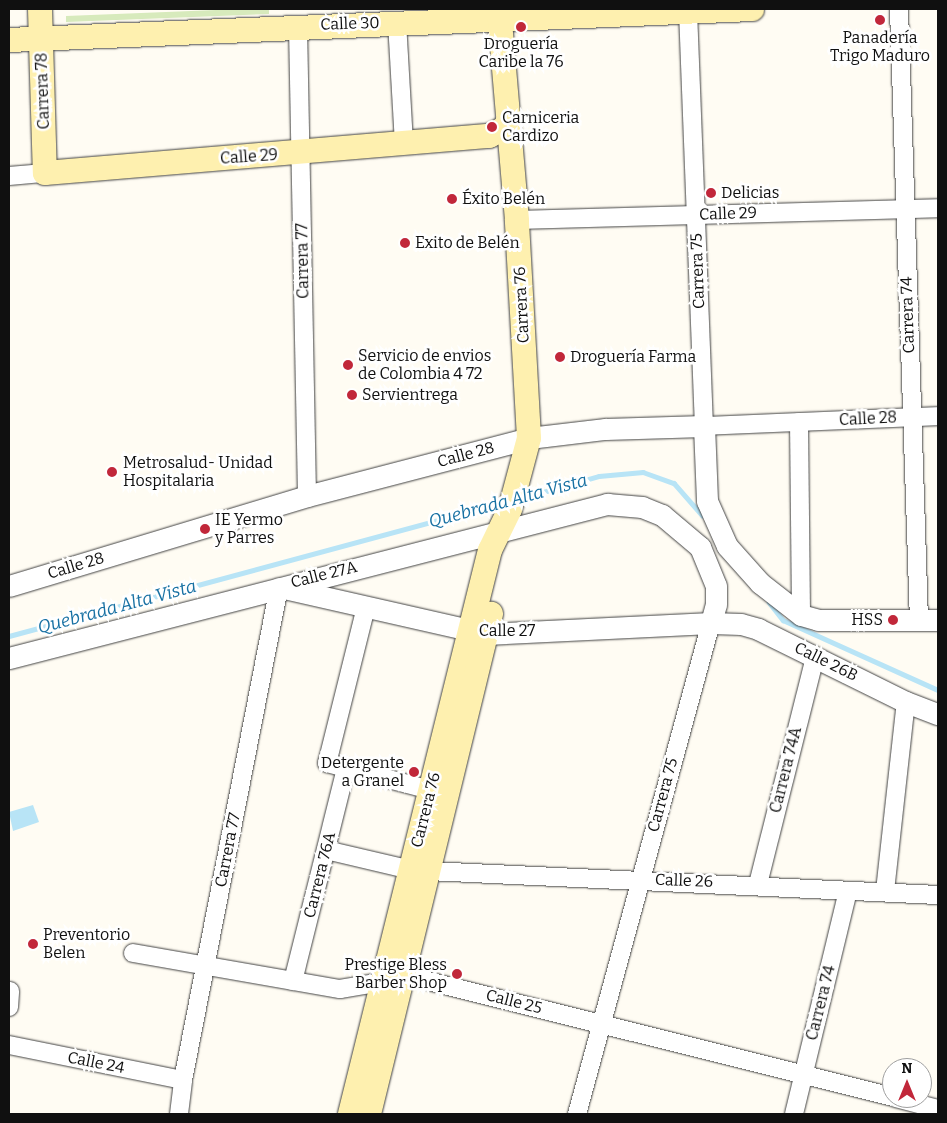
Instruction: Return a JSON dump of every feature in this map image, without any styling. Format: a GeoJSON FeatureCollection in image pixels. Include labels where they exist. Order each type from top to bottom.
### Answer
{"type":"FeatureCollection","features":[{"type":"Feature","properties":{"kind":"main road","name":"Carrera 78"},"geometry":{"type":"LineString","coordinates":[[40,9],[45,173]]}},
{"type":"Feature","properties":{"kind":"main road","name":"Calle 30"},"geometry":{"type":"LineString","coordinates":[[9,40],[397,22],[499,13],[752,9]]}},
{"type":"Feature","properties":{"kind":"main road","name":"Carrera 76"},"geometry":{"type":"LineString","coordinates":[[350,1114],[393,979],[420,871],[478,633],[490,550],[506,523],[529,438],[518,220],[499,13]]}},
{"type":"Feature","properties":{"kind":"main road"},"geometry":{"type":"LineString","coordinates":[[489,136],[505,128],[508,118]]}},
{"type":"Feature","properties":{"kind":"main road"},"geometry":{"type":"LineString","coordinates":[[489,136],[503,141],[511,151]]}},
{"type":"Feature","properties":{"kind":"main road","name":"Calle 29"},"geometry":{"type":"LineString","coordinates":[[45,173],[489,136]]}},
{"type":"Feature","properties":{"kind":"main road","name":"Carrera 76"},"geometry":{"type":"LineString","coordinates":[[420,871],[430,790],[478,633]]}},
{"type":"Feature","properties":{"kind":"main road","name":"Carrera 76"},"geometry":{"type":"LineString","coordinates":[[369,1114],[393,979]]}},
{"type":"Feature","properties":{"kind":"street","name":"Carrera 74"},"geometry":{"type":"LineString","coordinates":[[900,9],[911,417],[929,621]]}},
{"type":"Feature","properties":{"kind":"street","name":"Carrera 75"},"geometry":{"type":"LineString","coordinates":[[688,11],[707,501],[719,532],[742,566],[801,615]]}},
{"type":"Feature","properties":{"kind":"street"},"geometry":{"type":"LineString","coordinates":[[397,22],[404,144]]}},
{"type":"Feature","properties":{"kind":"street","name":"Carrera 77"},"geometry":{"type":"LineString","coordinates":[[298,27],[307,496]]}},
{"type":"Feature","properties":{"kind":"street","name":"Calle 29"},"geometry":{"type":"LineString","coordinates":[[9,176],[45,173]]}},
{"type":"Feature","properties":{"kind":"street","name":"Calle 29"},"geometry":{"type":"LineString","coordinates":[[518,220],[938,208]]}},
{"type":"Feature","properties":{"kind":"street","name":"Calle 28"},"geometry":{"type":"LineString","coordinates":[[9,586],[307,496],[529,438],[605,429],[938,416]]}},
{"type":"Feature","properties":{"kind":"street"},"geometry":{"type":"LineString","coordinates":[[799,422],[801,615],[818,620],[929,621]]}},
{"type":"Feature","properties":{"kind":"street","name":"Calle 27A"},"geometry":{"type":"LineString","coordinates":[[9,658],[506,523],[596,506],[642,508]]}},
{"type":"Feature","properties":{"kind":"street","name":"Carrera 75"},"geometry":{"type":"LineString","coordinates":[[577,1114],[639,879],[716,604],[716,586],[700,547],[662,516],[642,508]]}},
{"type":"Feature","properties":{"kind":"street","name":"Carrera 77"},"geometry":{"type":"LineString","coordinates":[[180,1114],[183,1080],[279,586]]}},
{"type":"Feature","properties":{"kind":"street","name":"Calle 27"},"geometry":{"type":"LineString","coordinates":[[279,586],[478,633],[710,623]]}},
{"type":"Feature","properties":{"kind":"street","name":"Carrera 76A"},"geometry":{"type":"LineString","coordinates":[[293,981],[326,850],[338,768],[326,759],[366,607]]}},
{"type":"Feature","properties":{"kind":"street","name":"Calle 26B"},"geometry":{"type":"LineString","coordinates":[[710,623],[758,629],[906,702],[938,714]]}},
{"type":"Feature","properties":{"kind":"street","name":"Carrera 74A"},"geometry":{"type":"LineString","coordinates":[[758,884],[815,657]]}},
{"type":"Feature","properties":{"kind":"street"},"geometry":{"type":"LineString","coordinates":[[885,891],[906,702]]}},
{"type":"Feature","properties":{"kind":"street"},"geometry":{"type":"LineString","coordinates":[[338,768],[430,790]]}},
{"type":"Feature","properties":{"kind":"street","name":"Calle 26"},"geometry":{"type":"LineString","coordinates":[[326,850],[420,871],[758,884],[848,891],[938,894]]}},
{"type":"Feature","properties":{"kind":"street","name":"Carrera 74"},"geometry":{"type":"LineString","coordinates":[[794,1114],[848,891]]}},
{"type":"Feature","properties":{"kind":"street","name":"Calle 25"},"geometry":{"type":"LineString","coordinates":[[133,953],[205,968],[350,990],[393,979],[601,1023],[882,1094]]}},
{"type":"Feature","properties":{"kind":"street","name":"Calle 24"},"geometry":{"type":"LineString","coordinates":[[9,1045],[183,1080]]}},
{"type":"Feature","properties":{"kind":"green space"},"geometry":{"type":"Polygon","coordinates":[[[269,9],[269,14],[66,22],[66,16],[269,9]]]}},
{"type":"Feature","properties":{"kind":"water"},"geometry":{"type":"Polygon","coordinates":[[[33,805],[39,822],[13,831],[9,812],[33,805]]]}},
{"type":"Feature","properties":{"kind":"waterway","name":"Quebrada Alta Vista"},"geometry":{"type":"LineString","coordinates":[[522,498],[599,476],[643,472],[674,483],[702,515]]}},
{"type":"Feature","properties":{"kind":"waterway","name":"Quebrada Alta Vista"},"geometry":{"type":"LineString","coordinates":[[9,636],[505,502]]}},
{"type":"Feature","properties":{"kind":"waterway","name":"Quebrada Alta Vista"},"geometry":{"type":"LineString","coordinates":[[769,602],[783,620],[938,690]]}},
{"type":"Feature","properties":{"kind":"place","name":"Panadería Trigo Maduro"},"geometry":{"type":"Point","coordinates":[880,20]}},
{"type":"Feature","properties":{"kind":"place","name":"Droguería Caribe la 76"},"geometry":{"type":"Point","coordinates":[521,27]}},
{"type":"Feature","properties":{"kind":"place","name":"Carniceria Cardizo"},"geometry":{"type":"Point","coordinates":[492,127]}},
{"type":"Feature","properties":{"kind":"place","name":"Delicias"},"geometry":{"type":"Point","coordinates":[711,193]}},
{"type":"Feature","properties":{"kind":"place","name":"Éxito Belén"},"geometry":{"type":"Point","coordinates":[452,199]}},
{"type":"Feature","properties":{"kind":"place","name":"Exito de Belén"},"geometry":{"type":"Point","coordinates":[405,243]}},
{"type":"Feature","properties":{"kind":"place","name":"Droguería Farma"},"geometry":{"type":"Point","coordinates":[560,357]}},
{"type":"Feature","properties":{"kind":"place","name":"Servicio de envios de Colombia 4 72"},"geometry":{"type":"Point","coordinates":[348,365]}},
{"type":"Feature","properties":{"kind":"place","name":"Servientrega"},"geometry":{"type":"Point","coordinates":[352,395]}},
{"type":"Feature","properties":{"kind":"place","name":"Metrosalud- Unidad Hospitalaria"},"geometry":{"type":"Point","coordinates":[112,472]}},
{"type":"Feature","properties":{"kind":"place","name":"IE Yermo y Parres"},"geometry":{"type":"Point","coordinates":[205,529]}},
{"type":"Feature","properties":{"kind":"place","name":"HSS"},"geometry":{"type":"Point","coordinates":[893,620]}},
{"type":"Feature","properties":{"kind":"place","name":"Detergente a Granel"},"geometry":{"type":"Point","coordinates":[414,772]}},
{"type":"Feature","properties":{"kind":"place","name":"Preventorio Belen"},"geometry":{"type":"Point","coordinates":[33,944]}},
{"type":"Feature","properties":{"kind":"place","name":"Prestige Bless Barber Shop"},"geometry":{"type":"Point","coordinates":[457,974]}}]}
